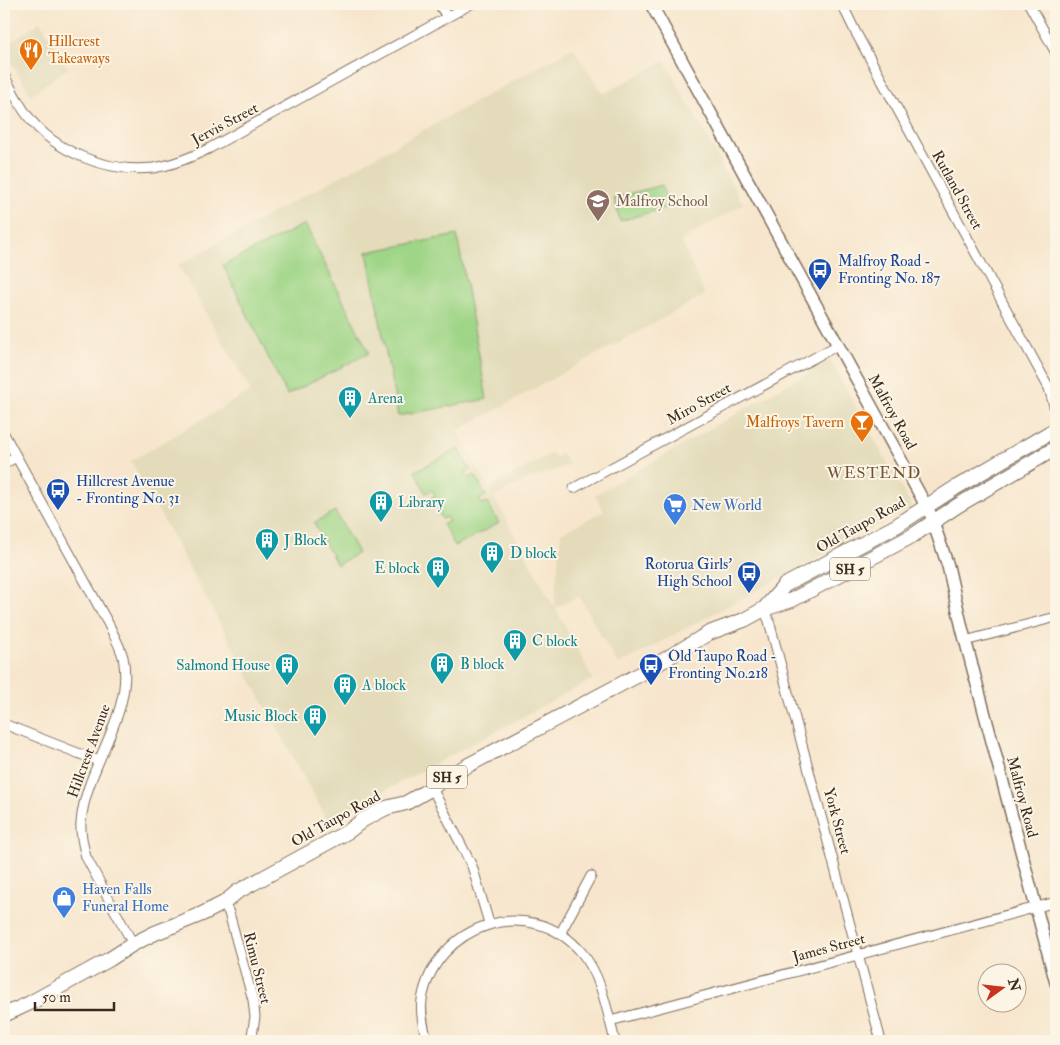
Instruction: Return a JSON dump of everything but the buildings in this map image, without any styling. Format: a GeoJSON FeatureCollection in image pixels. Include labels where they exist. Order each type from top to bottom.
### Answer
{"type":"FeatureCollection","features":[{"type":"Feature","properties":{"kind":"highway","name":"Old Taupo Road"},"geometry":{"type":"LineString","coordinates":[[764,609],[785,585],[904,522],[926,506],[1056,429]]}},
{"type":"Feature","properties":{"kind":"highway","name":"Old Taupo Road"},"geometry":{"type":"LineString","coordinates":[[4,1014],[110,960],[133,944],[224,903],[236,892],[349,831],[363,820],[386,808],[406,803],[432,788],[446,777],[644,672],[709,633],[744,620],[764,609],[792,600],[912,536],[1056,448]]}},
{"type":"Feature","properties":{"kind":"main road","name":"Malfroy Road"},"geometry":{"type":"LineString","coordinates":[[651,4],[926,506],[933,522],[950,572],[965,642],[1056,983]]}},
{"type":"Feature","properties":{"kind":"street"},"geometry":{"type":"LineString","coordinates":[[439,4],[447,17]]}},
{"type":"Feature","properties":{"kind":"street","name":"Jervis Street"},"geometry":{"type":"LineString","coordinates":[[4,75],[27,115],[53,141],[78,154],[109,165],[130,168],[152,168],[192,157],[471,4]]}},
{"type":"Feature","properties":{"kind":"street","name":"Rutland Street"},"geometry":{"type":"LineString","coordinates":[[842,4],[854,31],[1049,388],[1056,413]]}},
{"type":"Feature","properties":{"kind":"street"},"geometry":{"type":"LineString","coordinates":[[1029,4],[1056,53]]}},
{"type":"Feature","properties":{"kind":"street","name":"Miro Street"},"geometry":{"type":"LineString","coordinates":[[574,488],[838,345]]}},
{"type":"Feature","properties":{"kind":"street","name":"Rutland Street"},"geometry":{"type":"LineString","coordinates":[[1049,388],[1056,394]]}},
{"type":"Feature","properties":{"kind":"street","name":"Hillcrest Avenue"},"geometry":{"type":"LineString","coordinates":[[4,434],[109,626],[122,657],[124,674],[120,710],[98,761],[83,809],[81,824],[82,842],[93,871],[133,944]]}},
{"type":"Feature","properties":{"kind":"street"},"geometry":{"type":"LineString","coordinates":[[4,464],[16,457]]}},
{"type":"Feature","properties":{"kind":"street","name":"York Street"},"geometry":{"type":"LineString","coordinates":[[764,609],[770,624],[881,1041]]}},
{"type":"Feature","properties":{"kind":"street"},"geometry":{"type":"LineString","coordinates":[[965,642],[1056,617]]}},
{"type":"Feature","properties":{"kind":"street"},"geometry":{"type":"LineString","coordinates":[[4,724],[98,761]]}},
{"type":"Feature","properties":{"kind":"street"},"geometry":{"type":"LineString","coordinates":[[432,788],[472,866],[490,924]]}},
{"type":"Feature","properties":{"kind":"street"},"geometry":{"type":"LineString","coordinates":[[560,934],[591,876]]}},
{"type":"Feature","properties":{"kind":"street","name":"James Street"},"geometry":{"type":"LineString","coordinates":[[610,1021],[1056,902]]}},
{"type":"Feature","properties":{"kind":"street","name":"Rimu Street"},"geometry":{"type":"LineString","coordinates":[[224,903],[229,914],[253,1000],[255,1017],[251,1041]]}},
{"type":"Feature","properties":{"kind":"street"},"geometry":{"type":"LineString","coordinates":[[427,1041],[422,1018],[422,1002],[430,975],[436,963],[465,935],[490,924],[506,921],[521,921],[547,927],[560,934],[581,952],[589,963],[600,986],[615,1041]]}},
{"type":"Feature","properties":{"kind":"shaded area"},"geometry":{"type":"Polygon","coordinates":[[[40,22],[68,68],[31,95],[4,51],[4,46],[40,22]]]}},
{"type":"Feature","properties":{"kind":"shaded area"},"geometry":{"type":"Polygon","coordinates":[[[573,48],[603,94],[665,61],[743,204],[681,241],[705,295],[457,431],[489,488],[552,453],[554,458],[562,454],[569,465],[522,482],[494,497],[554,607],[561,533],[604,511],[595,495],[830,360],[912,507],[618,665],[579,596],[555,608],[593,679],[328,821],[131,461],[251,391],[178,265],[573,48]]]}},
{"type":"Feature","properties":{"kind":"green space"},"geometry":{"type":"Polygon","coordinates":[[[662,185],[668,207],[620,221],[614,198],[662,185]]]}},
{"type":"Feature","properties":{"kind":"green space"},"geometry":{"type":"Polygon","coordinates":[[[305,224],[369,353],[287,395],[223,265],[305,224]]]}},
{"type":"Feature","properties":{"kind":"green space"},"geometry":{"type":"Polygon","coordinates":[[[457,235],[487,399],[398,416],[367,252],[457,235]]]}},
{"type":"Feature","properties":{"kind":"green space"},"geometry":{"type":"Polygon","coordinates":[[[459,449],[470,470],[465,473],[468,478],[475,475],[486,496],[479,500],[482,504],[487,502],[499,523],[455,546],[443,524],[449,522],[446,517],[442,519],[431,498],[435,495],[432,490],[426,493],[415,471],[459,449]]]}},
{"type":"Feature","properties":{"kind":"green space"},"geometry":{"type":"Polygon","coordinates":[[[335,511],[358,553],[337,565],[314,523],[335,511]]]}},
{"type":"Feature","properties":{"kind":"place","name":"Hillcrest Takeaways"},"geometry":{"type":"Point","coordinates":[31,71]}},
{"type":"Feature","properties":{"kind":"place","name":"Malfroy School"},"geometry":{"type":"Point","coordinates":[598,222]}},
{"type":"Feature","properties":{"kind":"place","name":"Malfroy Road - Fronting No. 187"},"geometry":{"type":"Point","coordinates":[820,291]}},
{"type":"Feature","properties":{"kind":"place","name":"Arena"},"geometry":{"type":"Point","coordinates":[350,419]}},
{"type":"Feature","properties":{"kind":"place","name":"Malfroys Tavern"},"geometry":{"type":"Point","coordinates":[862,443]}},
{"type":"Feature","properties":{"kind":"place","name":"Hillcrest Avenue - Fronting No. 31"},"geometry":{"type":"Point","coordinates":[58,511]}},
{"type":"Feature","properties":{"kind":"place","name":"Library"},"geometry":{"type":"Point","coordinates":[381,523]}},
{"type":"Feature","properties":{"kind":"place","name":"New World"},"geometry":{"type":"Point","coordinates":[675,526]}},
{"type":"Feature","properties":{"kind":"place","name":"J Block"},"geometry":{"type":"Point","coordinates":[267,561]}},
{"type":"Feature","properties":{"kind":"place","name":"D block"},"geometry":{"type":"Point","coordinates":[492,574]}},
{"type":"Feature","properties":{"kind":"place","name":"E block"},"geometry":{"type":"Point","coordinates":[438,589]}},
{"type":"Feature","properties":{"kind":"place","name":"Rotorua Girls' High School"},"geometry":{"type":"Point","coordinates":[749,594]}},
{"type":"Feature","properties":{"kind":"place","name":"C block"},"geometry":{"type":"Point","coordinates":[515,662]}},
{"type":"Feature","properties":{"kind":"place","name":"B block"},"geometry":{"type":"Point","coordinates":[442,685]}},
{"type":"Feature","properties":{"kind":"place","name":"Salmond House"},"geometry":{"type":"Point","coordinates":[287,686]}},
{"type":"Feature","properties":{"kind":"place","name":"Old Taupo Road - Fronting No.218"},"geometry":{"type":"Point","coordinates":[651,686]}},
{"type":"Feature","properties":{"kind":"place","name":"A block"},"geometry":{"type":"Point","coordinates":[345,706]}},
{"type":"Feature","properties":{"kind":"place","name":"Music Block"},"geometry":{"type":"Point","coordinates":[315,737]}},
{"type":"Feature","properties":{"kind":"place","name":"Haven Falls Funeral Home"},"geometry":{"type":"Point","coordinates":[64,919]}},
{"type":"Feature","properties":{"kind":"district","name":"WESTEND"},"geometry":{"type":"Point","coordinates":[874,473]}}]}
